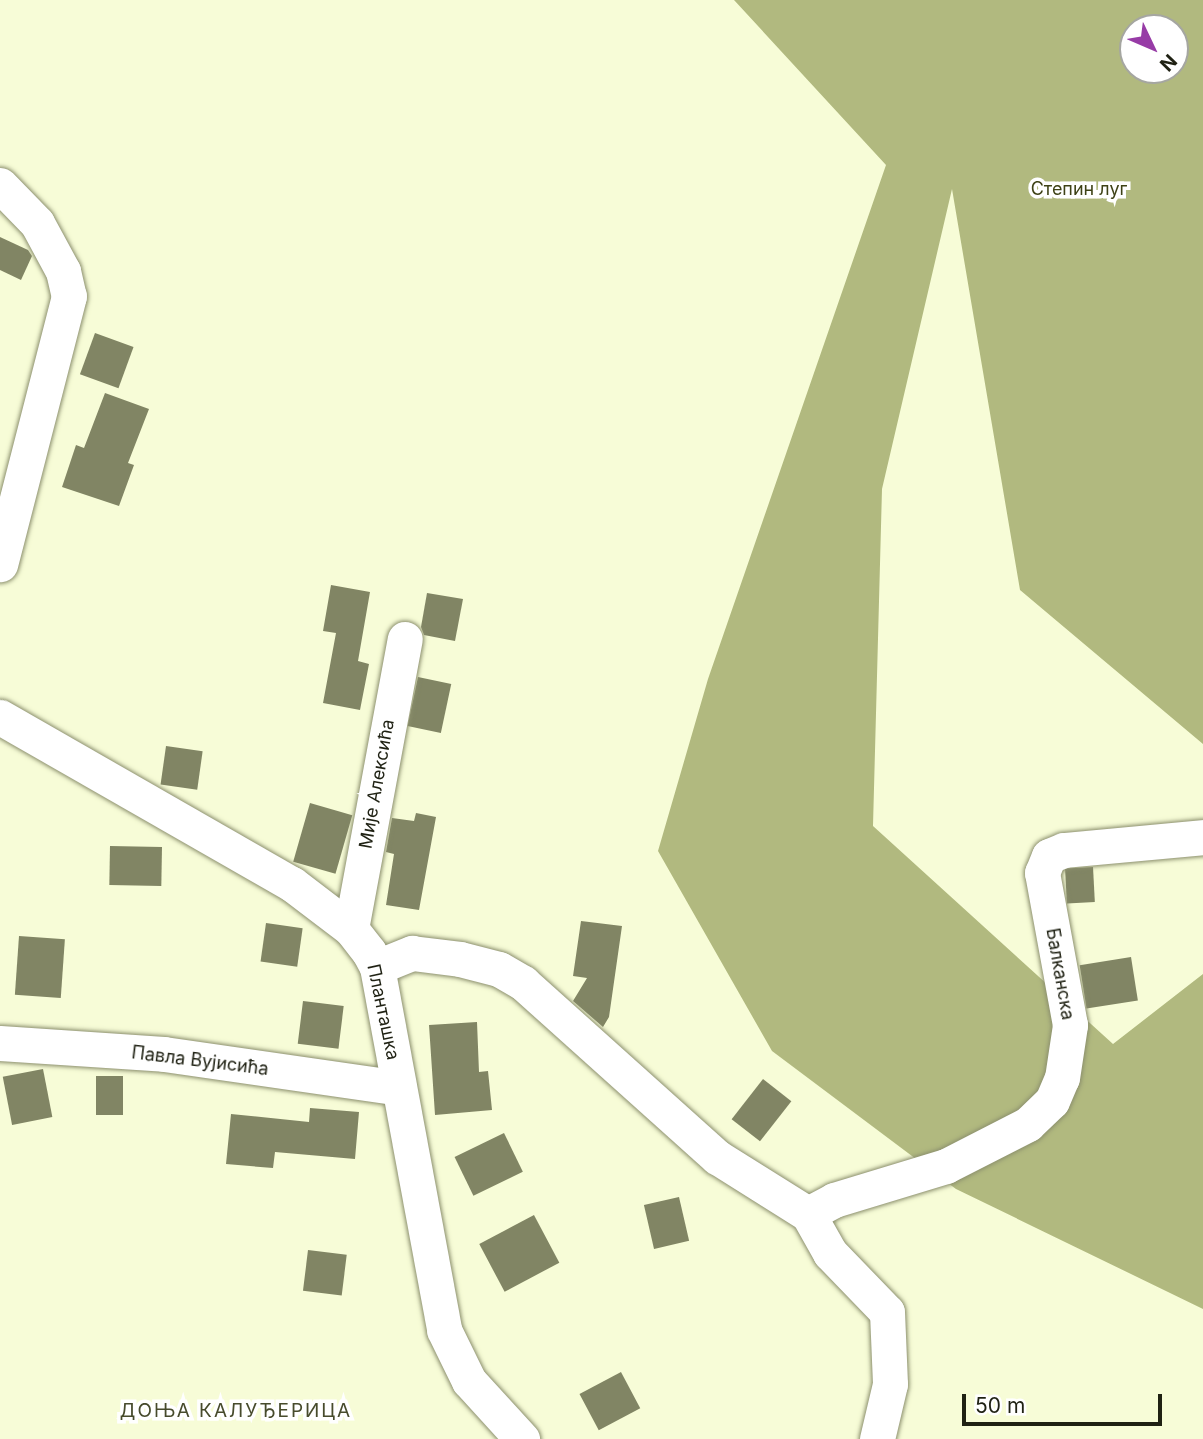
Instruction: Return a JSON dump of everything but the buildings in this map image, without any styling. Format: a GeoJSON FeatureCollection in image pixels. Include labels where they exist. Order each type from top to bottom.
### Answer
{"type":"FeatureCollection","features":[{"type":"Feature","properties":{"kind":"street"},"geometry":{"type":"LineString","coordinates":[[0,186],[37,223],[63,271],[69,296],[0,564]]}},
{"type":"Feature","properties":{"kind":"street","name":"Мије Алексића"},"geometry":{"type":"LineString","coordinates":[[351,929],[405,639]]}},
{"type":"Feature","properties":{"kind":"street","name":"Планташка"},"geometry":{"type":"LineString","coordinates":[[0,717],[292,884],[351,929],[377,967],[434,1282],[452,1352],[469,1381],[522,1439]]}},
{"type":"Feature","properties":{"kind":"street","name":"Балканска"},"geometry":{"type":"LineString","coordinates":[[808,1214],[834,1200],[946,1166],[1028,1124],[1052,1101],[1062,1078],[1070,1025],[1042,873],[1049,856],[1064,850],[1203,836]]}},
{"type":"Feature","properties":{"kind":"street"},"geometry":{"type":"LineString","coordinates":[[377,967],[412,953],[448,957],[499,969],[523,983],[717,1157],[808,1214],[830,1253],[887,1312],[890,1384],[877,1439]]}},
{"type":"Feature","properties":{"kind":"street","name":"Павла Вујисића"},"geometry":{"type":"LineString","coordinates":[[0,1043],[164,1054],[399,1088]]}},
{"type":"Feature","properties":{"kind":"green space","name":"Степин луг"},"geometry":{"type":"Polygon","coordinates":[[[734,0],[1203,0],[1203,744],[1020,590],[952,189],[882,489],[873,826],[1113,1044],[1203,974],[1203,1309],[956,1189],[772,1051],[658,851],[708,679],[886,165],[734,0]]]}},
{"type":"Feature","properties":{"kind":"district","name":"ДОЊА КАЛУЂЕРИЦА"},"geometry":{"type":"Point","coordinates":[236,1411]}}]}
